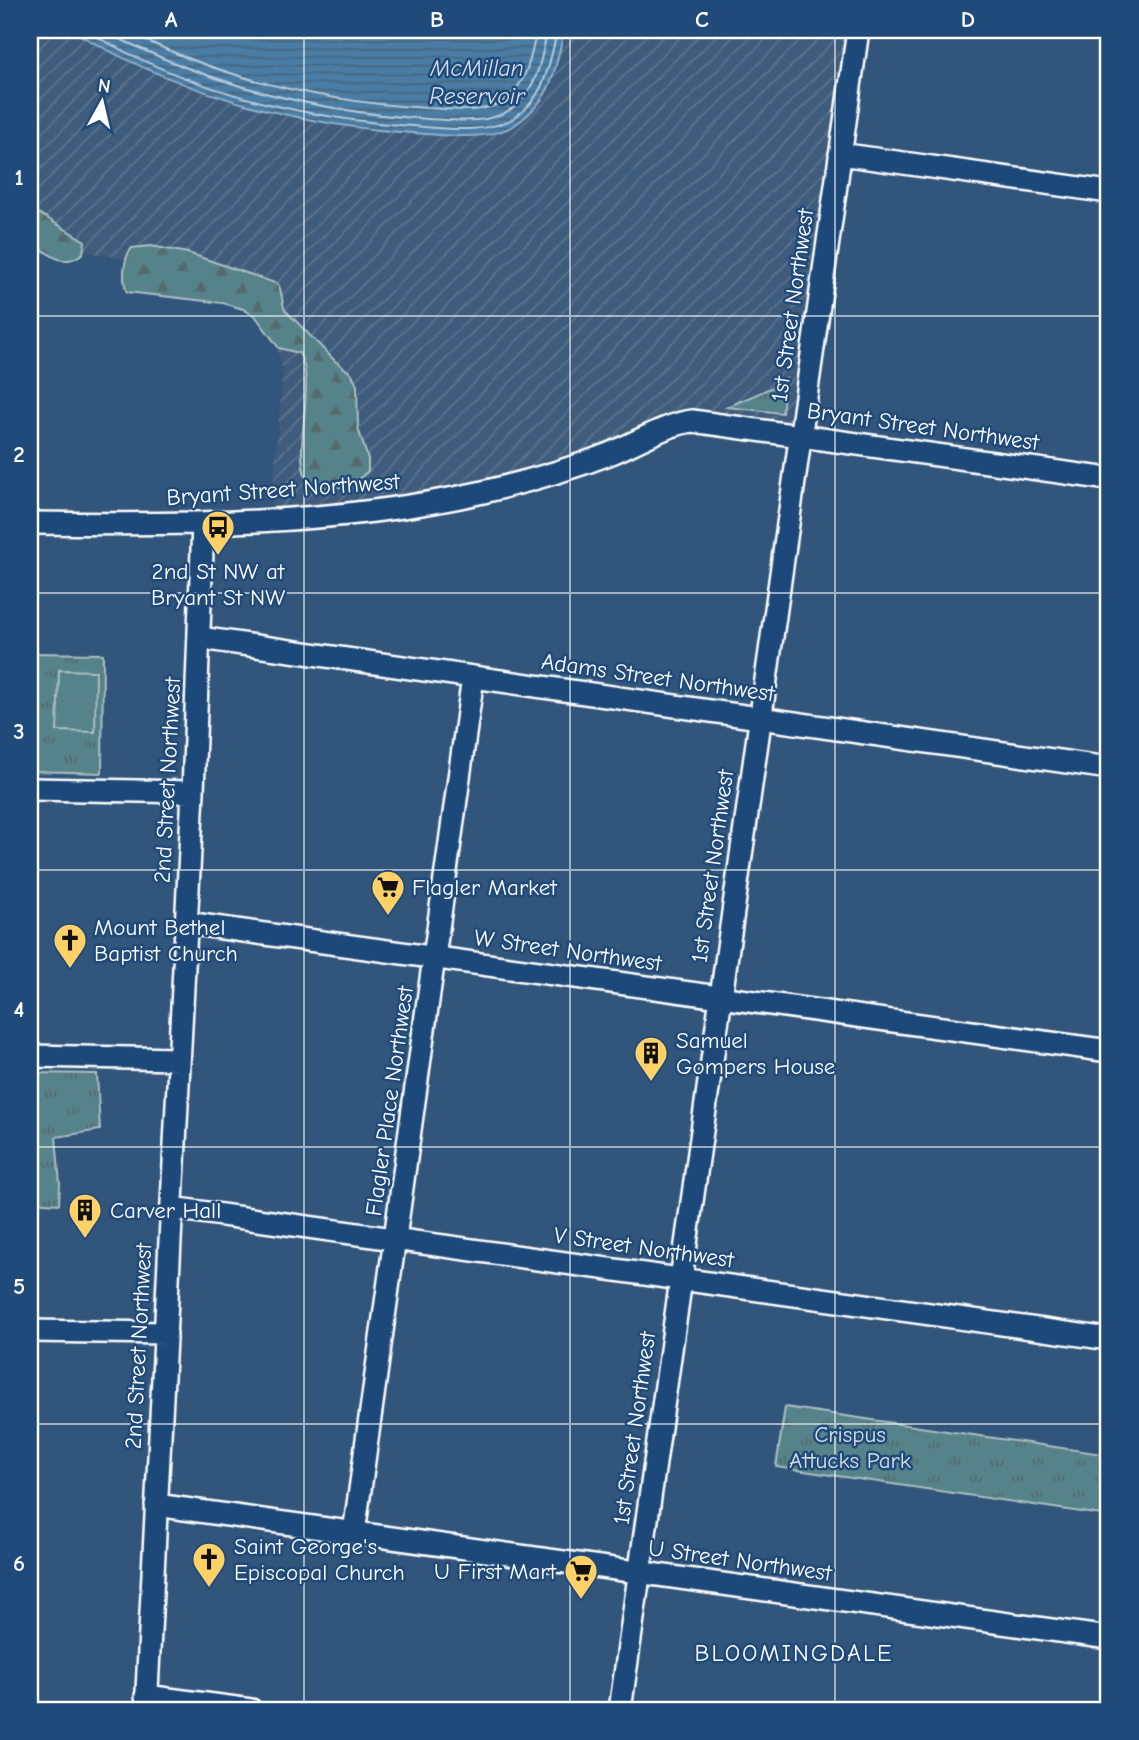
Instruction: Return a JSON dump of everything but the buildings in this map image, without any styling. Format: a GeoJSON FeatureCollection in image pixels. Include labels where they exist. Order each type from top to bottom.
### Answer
{"type":"FeatureCollection","features":[{"type":"Feature","properties":{"kind":"street","name":"1st Street Northwest"},"geometry":{"type":"LineString","coordinates":[[621,1710],[858,30]]}},
{"type":"Feature","properties":{"kind":"street"},"geometry":{"type":"LineString","coordinates":[[840,153],[1109,192]]}},
{"type":"Feature","properties":{"kind":"street","name":"Bryant Street Northwest"},"geometry":{"type":"LineString","coordinates":[[30,523],[203,523],[354,513],[417,505],[480,493],[573,467],[686,422],[800,435],[1109,479]]}},
{"type":"Feature","properties":{"kind":"street","name":"2nd Street Northwest"},"geometry":{"type":"LineString","coordinates":[[146,1703],[193,792],[203,523]]}},
{"type":"Feature","properties":{"kind":"street","name":"Adams Street Northwest"},"geometry":{"type":"LineString","coordinates":[[200,638],[1109,768]]}},
{"type":"Feature","properties":{"kind":"street","name":"Flagler Place Northwest"},"geometry":{"type":"LineString","coordinates":[[354,1532],[473,677]]}},
{"type":"Feature","properties":{"kind":"street"},"geometry":{"type":"LineString","coordinates":[[30,789],[193,792]]}},
{"type":"Feature","properties":{"kind":"street","name":"W Street Northwest"},"geometry":{"type":"LineString","coordinates":[[186,923],[1109,1051]]}},
{"type":"Feature","properties":{"kind":"street"},"geometry":{"type":"LineString","coordinates":[[30,1056],[179,1059]]}},
{"type":"Feature","properties":{"kind":"street","name":"V Street Northwest"},"geometry":{"type":"LineString","coordinates":[[172,1208],[1109,1339]]}},
{"type":"Feature","properties":{"kind":"street"},"geometry":{"type":"LineString","coordinates":[[30,1331],[166,1333]]}},
{"type":"Feature","properties":{"kind":"street","name":"U Street Northwest"},"geometry":{"type":"LineString","coordinates":[[156,1505],[1109,1638]]}},
{"type":"Feature","properties":{"kind":"street"},"geometry":{"type":"LineString","coordinates":[[146,1703],[251,1710]]}},
{"type":"Feature","properties":{"kind":"shaded area"},"geometry":{"type":"Polygon","coordinates":[[[30,30],[858,30],[800,435],[699,422],[448,500],[282,520],[271,508],[283,372],[266,303],[189,272],[69,248],[30,228],[30,30]]]}},
{"type":"Feature","properties":{"kind":"green space"},"geometry":{"type":"Polygon","coordinates":[[[30,208],[85,241],[83,253],[75,258],[62,260],[30,242],[30,208]]]}},
{"type":"Feature","properties":{"kind":"green space"},"geometry":{"type":"Polygon","coordinates":[[[151,246],[188,253],[278,284],[285,310],[335,361],[352,374],[357,385],[358,428],[368,459],[368,471],[342,487],[312,488],[305,475],[302,460],[306,385],[299,353],[279,348],[256,317],[243,309],[223,303],[127,292],[124,269],[129,252],[132,248],[151,246]]]}},
{"type":"Feature","properties":{"kind":"green space"},"geometry":{"type":"Polygon","coordinates":[[[786,379],[782,413],[727,407],[780,384],[786,379]]]}},
{"type":"Feature","properties":{"kind":"green space"},"geometry":{"type":"Polygon","coordinates":[[[30,653],[103,654],[102,773],[30,771],[30,653]]]}},
{"type":"Feature","properties":{"kind":"green space"},"geometry":{"type":"Polygon","coordinates":[[[59,670],[96,671],[95,732],[57,731],[59,670]]]}},
{"type":"Feature","properties":{"kind":"green space"},"geometry":{"type":"Polygon","coordinates":[[[30,1073],[97,1074],[100,1130],[56,1137],[59,1204],[30,1202],[30,1073]]]}},
{"type":"Feature","properties":{"kind":"green space","name":"Crispus Attucks Park"},"geometry":{"type":"Polygon","coordinates":[[[785,1407],[1109,1455],[1109,1516],[776,1467],[785,1407]]]}},
{"type":"Feature","properties":{"kind":"water","name":"McMillan Reservoir"},"geometry":{"type":"Polygon","coordinates":[[[71,30],[565,30],[547,91],[531,112],[519,122],[498,132],[461,136],[333,124],[242,103],[155,72],[112,53],[71,30]]]}},
{"type":"Feature","properties":{"kind":"place","name":"2nd St NW at Bryant St NW"},"geometry":{"type":"Point","coordinates":[218,557]}},
{"type":"Feature","properties":{"kind":"place","name":"Flagler Market"},"geometry":{"type":"Point","coordinates":[388,917]}},
{"type":"Feature","properties":{"kind":"place","name":"Mount Bethel Baptist Church"},"geometry":{"type":"Point","coordinates":[70,970]}},
{"type":"Feature","properties":{"kind":"place","name":"Samuel Gompers House"},"geometry":{"type":"Point","coordinates":[651,1083]}},
{"type":"Feature","properties":{"kind":"place","name":"Carver Hall"},"geometry":{"type":"Point","coordinates":[85,1240]}},
{"type":"Feature","properties":{"kind":"place","name":"Saint George's Episcopal Church"},"geometry":{"type":"Point","coordinates":[209,1589]}},
{"type":"Feature","properties":{"kind":"place","name":"U First Mart"},"geometry":{"type":"Point","coordinates":[581,1601]}},
{"type":"Feature","properties":{"kind":"district","name":"BLOOMINGDALE"},"geometry":{"type":"Point","coordinates":[794,1653]}}]}
